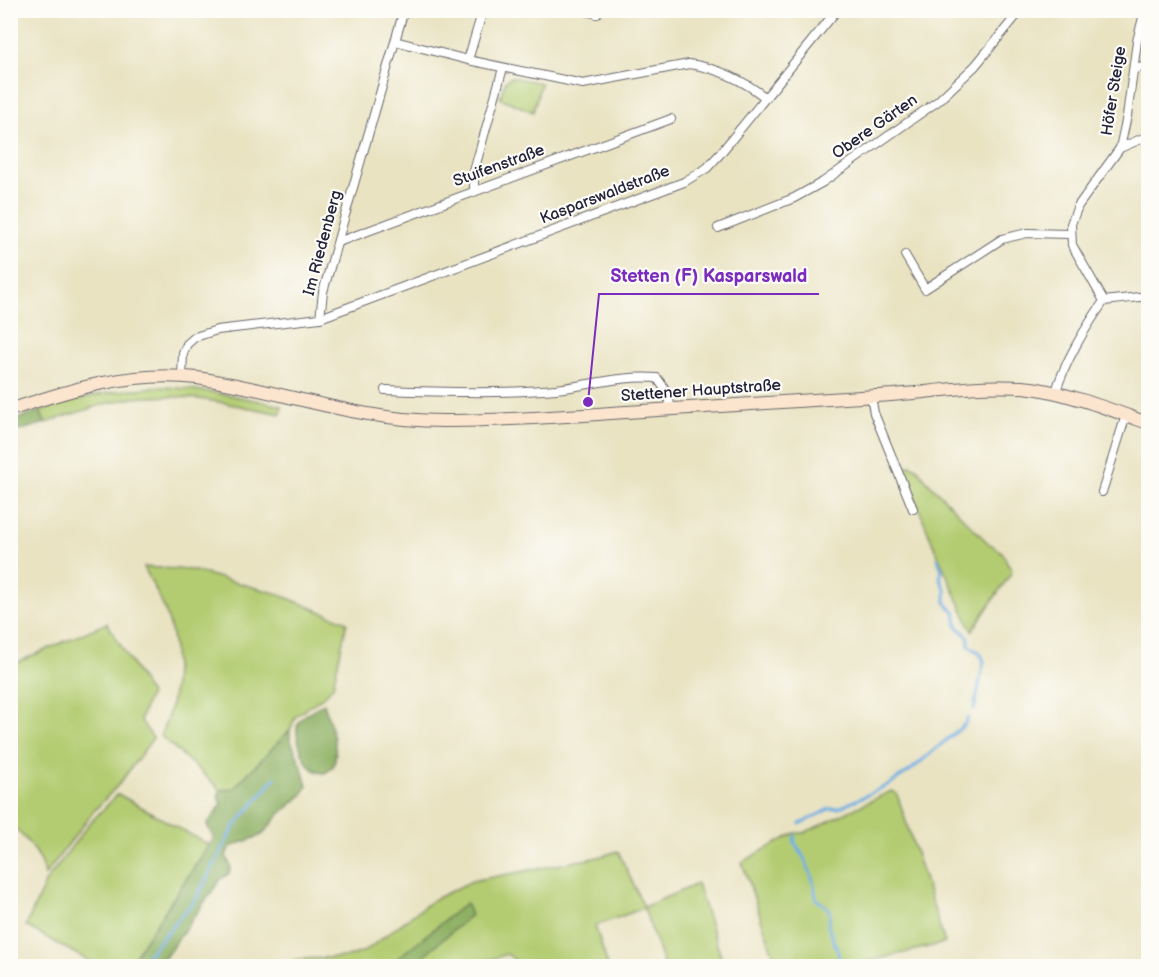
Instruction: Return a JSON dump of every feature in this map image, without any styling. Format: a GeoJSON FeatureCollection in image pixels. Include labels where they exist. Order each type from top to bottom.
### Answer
{"type":"FeatureCollection","features":[{"type":"Feature","properties":{"kind":"street","name":"Im Riedenberg"},"geometry":{"type":"LineString","coordinates":[[182,377],[183,353],[187,344],[195,337],[217,330],[321,318],[323,292],[404,10]]}},
{"type":"Feature","properties":{"kind":"street"},"geometry":{"type":"LineString","coordinates":[[468,60],[483,10]]}},
{"type":"Feature","properties":{"kind":"street"},"geometry":{"type":"LineString","coordinates":[[581,10],[597,14]]}},
{"type":"Feature","properties":{"kind":"street","name":"Kasparswaldstraße"},"geometry":{"type":"LineString","coordinates":[[321,318],[684,182],[706,168],[719,156],[837,10]]}},
{"type":"Feature","properties":{"kind":"street","name":"Obere Gärten"},"geometry":{"type":"LineString","coordinates":[[718,228],[794,198],[823,182],[929,107],[975,66],[1021,10]]}},
{"type":"Feature","properties":{"kind":"street","name":"Höfer Steige"},"geometry":{"type":"LineString","coordinates":[[1071,234],[1071,224],[1078,206],[1120,148],[1137,41],[1146,10]]}},
{"type":"Feature","properties":{"kind":"street"},"geometry":{"type":"LineString","coordinates":[[395,41],[468,60],[583,84],[689,64],[704,66],[729,75],[766,98]]}},
{"type":"Feature","properties":{"kind":"street"},"geometry":{"type":"LineString","coordinates":[[1134,69],[1149,66]]}},
{"type":"Feature","properties":{"kind":"street"},"geometry":{"type":"LineString","coordinates":[[474,192],[474,171],[503,68]]}},
{"type":"Feature","properties":{"kind":"street","name":"Stuifenstraße"},"geometry":{"type":"LineString","coordinates":[[338,243],[671,119]]}},
{"type":"Feature","properties":{"kind":"street"},"geometry":{"type":"LineString","coordinates":[[1120,148],[1149,136]]}},
{"type":"Feature","properties":{"kind":"street"},"geometry":{"type":"LineString","coordinates":[[905,255],[925,289],[1002,239],[1028,232],[1071,234],[1072,245],[1078,258],[1104,301]]}},
{"type":"Feature","properties":{"kind":"street"},"geometry":{"type":"LineString","coordinates":[[1104,301],[1149,296]]}},
{"type":"Feature","properties":{"kind":"street"},"geometry":{"type":"LineString","coordinates":[[1055,394],[1077,342],[1104,301]]}},
{"type":"Feature","properties":{"kind":"street"},"geometry":{"type":"LineString","coordinates":[[385,390],[436,392],[556,389],[636,376],[657,378],[665,389],[672,410]]}},
{"type":"Feature","properties":{"kind":"street","name":"Stettener Hauptstraße"},"geometry":{"type":"LineString","coordinates":[[10,410],[89,385],[129,378],[182,377],[239,386],[334,408],[384,417],[420,420],[525,419],[992,387],[1037,389],[1149,423]]}},
{"type":"Feature","properties":{"kind":"street"},"geometry":{"type":"LineString","coordinates":[[871,397],[874,413],[914,509]]}},
{"type":"Feature","properties":{"kind":"street"},"geometry":{"type":"LineString","coordinates":[[1102,492],[1125,415]]}},
{"type":"Feature","properties":{"kind":"green space"},"geometry":{"type":"Polygon","coordinates":[[[511,77],[541,83],[533,112],[500,98],[505,82],[511,77]]]}},
{"type":"Feature","properties":{"kind":"green space"},"geometry":{"type":"Polygon","coordinates":[[[163,387],[223,394],[282,406],[281,414],[182,397],[122,400],[45,423],[40,411],[100,394],[163,387]]]}},
{"type":"Feature","properties":{"kind":"green space"},"geometry":{"type":"Polygon","coordinates":[[[40,411],[45,423],[11,433],[11,421],[40,411]]]}},
{"type":"Feature","properties":{"kind":"green space"},"geometry":{"type":"Polygon","coordinates":[[[910,465],[917,468],[987,542],[1002,552],[1012,572],[972,631],[932,542],[903,468],[910,465]]]}},
{"type":"Feature","properties":{"kind":"green space"},"geometry":{"type":"Polygon","coordinates":[[[144,567],[191,570],[275,593],[347,622],[333,686],[324,696],[296,716],[290,730],[233,789],[221,790],[160,735],[170,707],[175,658],[166,613],[144,567]]]}},
{"type":"Feature","properties":{"kind":"green space"},"geometry":{"type":"Polygon","coordinates":[[[107,623],[150,694],[140,720],[153,738],[120,783],[93,812],[45,875],[37,853],[11,824],[11,665],[107,623]]]}},
{"type":"Feature","properties":{"kind":"green space"},"geometry":{"type":"Polygon","coordinates":[[[324,703],[336,754],[332,768],[324,773],[308,764],[301,750],[297,728],[303,717],[324,703]]]}},
{"type":"Feature","properties":{"kind":"green space"},"geometry":{"type":"Polygon","coordinates":[[[290,730],[290,738],[307,786],[303,794],[279,815],[262,835],[230,847],[226,855],[231,868],[229,873],[220,880],[159,966],[128,966],[214,838],[207,825],[222,804],[218,796],[221,790],[233,789],[290,730]]]}},
{"type":"Feature","properties":{"kind":"green space"},"geometry":{"type":"Polygon","coordinates":[[[891,791],[897,794],[945,943],[849,966],[777,966],[742,862],[795,833],[804,833],[891,791]]]}},
{"type":"Feature","properties":{"kind":"green space"},"geometry":{"type":"Polygon","coordinates":[[[118,794],[209,845],[128,966],[98,966],[26,926],[46,881],[89,824],[118,794]]]}},
{"type":"Feature","properties":{"kind":"green space"},"geometry":{"type":"Polygon","coordinates":[[[618,851],[644,907],[697,884],[724,966],[664,966],[644,908],[595,926],[608,966],[522,966],[507,954],[470,966],[411,966],[471,915],[388,966],[275,966],[298,959],[348,957],[365,951],[433,900],[472,881],[599,857],[618,851]]]}},
{"type":"Feature","properties":{"kind":"green space"},"geometry":{"type":"Polygon","coordinates":[[[466,903],[471,915],[411,966],[388,966],[466,903]]]}},
{"type":"Feature","properties":{"kind":"waterway"},"geometry":{"type":"LineString","coordinates":[[938,559],[942,571],[940,578],[946,591],[946,603],[955,611],[957,626],[968,637],[969,646],[980,653],[984,661],[974,709]]}},
{"type":"Feature","properties":{"kind":"waterway"},"geometry":{"type":"LineString","coordinates":[[800,824],[829,809],[839,808],[890,784],[912,769],[964,725],[968,718]]}},
{"type":"Feature","properties":{"kind":"waterway"},"geometry":{"type":"LineString","coordinates":[[138,966],[196,899],[234,827],[275,778]]}},
{"type":"Feature","properties":{"kind":"waterway"},"geometry":{"type":"LineString","coordinates":[[795,836],[794,842],[812,876],[816,899],[828,908],[830,914],[828,926],[838,952],[840,966]]}},
{"type":"Feature","properties":{"kind":"place","name":"Stetten (F) Kasparswald"},"geometry":{"type":"Point","coordinates":[588,402]}}]}
